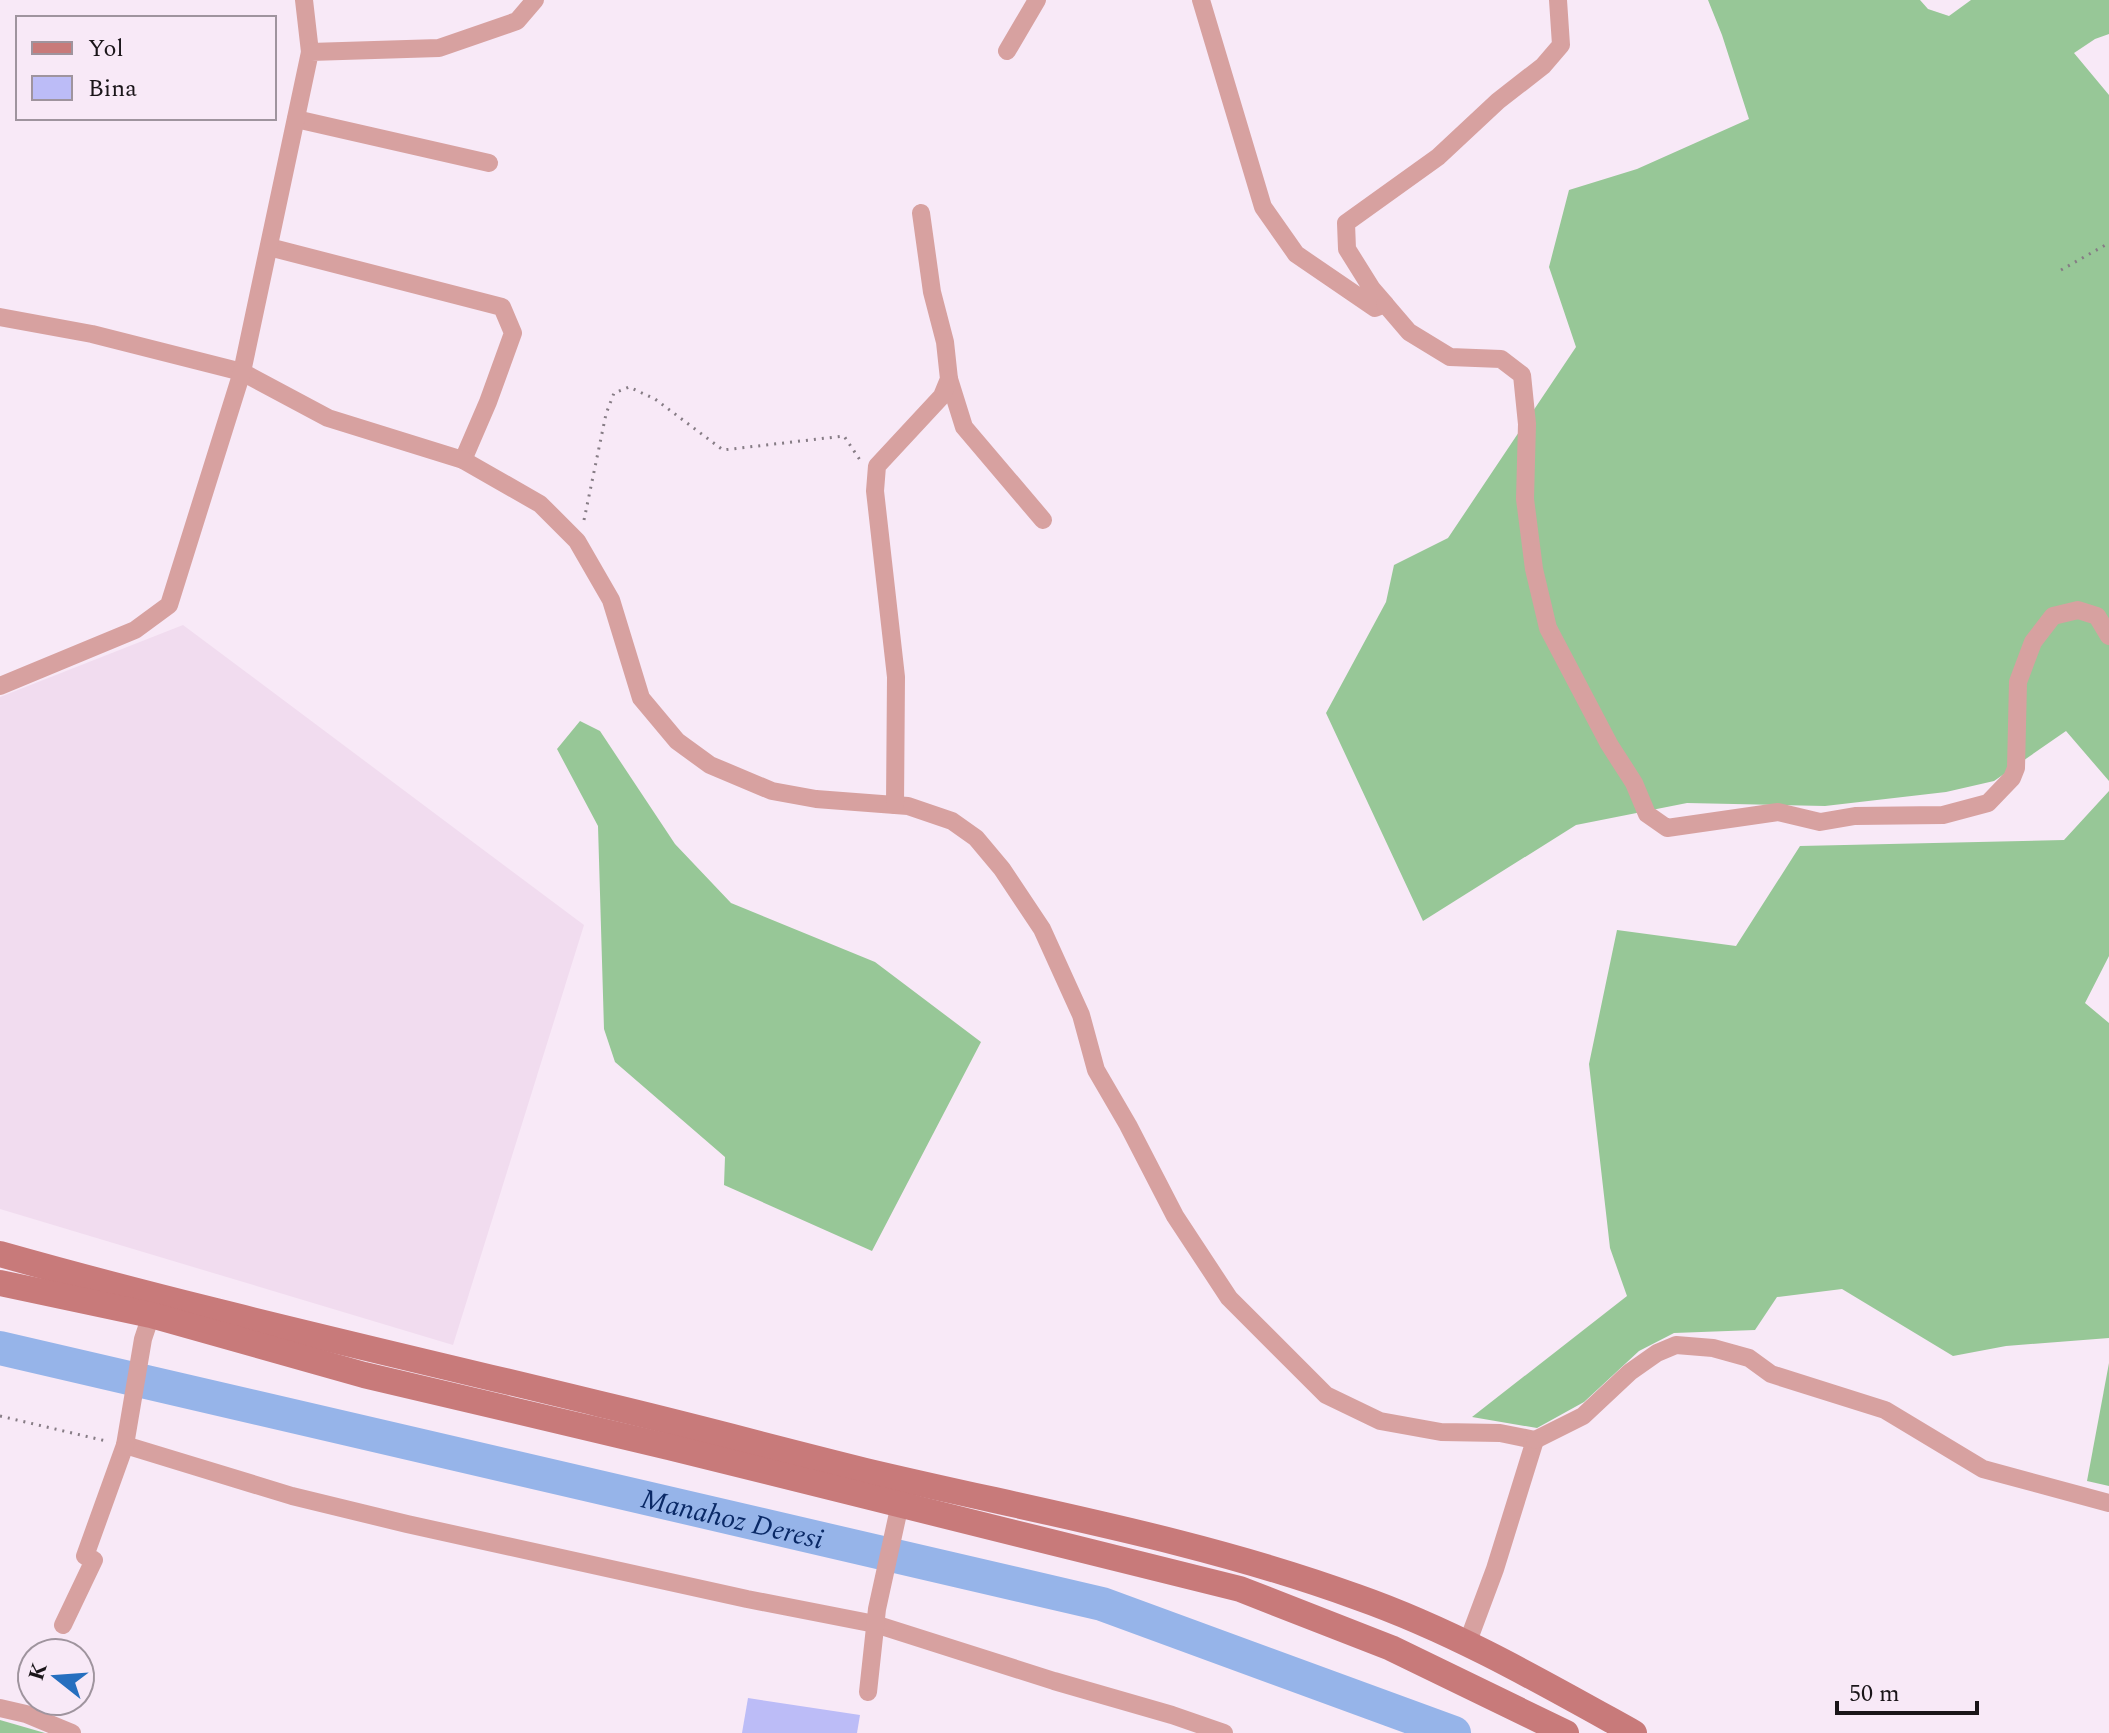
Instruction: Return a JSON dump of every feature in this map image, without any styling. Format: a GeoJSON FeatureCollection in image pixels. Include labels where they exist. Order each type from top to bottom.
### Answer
{"type":"FeatureCollection","features":[{"type":"Feature","properties":{"kind":"main road"},"geometry":{"type":"LineString","coordinates":[[0,1254],[337,1341],[1223,1556],[1362,1598],[1467,1644],[1634,1733]]}},
{"type":"Feature","properties":{"kind":"main road"},"geometry":{"type":"LineString","coordinates":[[0,1283],[147,1327],[364,1375],[898,1510],[1240,1589],[1391,1648],[1566,1733]]}},
{"type":"Feature","properties":{"kind":"street"},"geometry":{"type":"LineString","coordinates":[[0,686],[135,630],[169,605],[242,372],[310,52],[304,0]]}},
{"type":"Feature","properties":{"kind":"street"},"geometry":{"type":"LineString","coordinates":[[310,52],[439,48],[517,21],[535,0]]}},
{"type":"Feature","properties":{"kind":"street"},"geometry":{"type":"LineString","coordinates":[[1007,51],[1037,0]]}},
{"type":"Feature","properties":{"kind":"street"},"geometry":{"type":"LineString","coordinates":[[1201,0],[1263,207],[1296,254],[1366,303],[1375,308],[1385,304]]}},
{"type":"Feature","properties":{"kind":"street"},"geometry":{"type":"LineString","coordinates":[[1558,0],[1561,45],[1543,66],[1498,101],[1438,157],[1346,223],[1347,249],[1372,289],[1409,332],[1450,357],[1501,359],[1522,375],[1527,424],[1525,499],[1534,569],[1548,628],[1609,744],[1634,783],[1647,814],[1667,828],[1778,812],[1820,822],[1855,816],[1943,815],[1988,803],[2012,778],[2016,768],[2018,682],[2033,642],[2053,616],[2078,610],[2097,616],[2109,636]]}},
{"type":"Feature","properties":{"kind":"street"},"geometry":{"type":"LineString","coordinates":[[296,119],[489,163]]}},
{"type":"Feature","properties":{"kind":"street"},"geometry":{"type":"LineString","coordinates":[[921,213],[949,379],[964,427],[1043,520]]}},
{"type":"Feature","properties":{"kind":"street"},"geometry":{"type":"LineString","coordinates":[[269,247],[502,307],[513,333],[463,460]]}},
{"type":"Feature","properties":{"kind":"street"},"geometry":{"type":"LineString","coordinates":[[0,317],[92,334],[242,372],[328,418],[463,460],[540,504],[572,536],[611,600],[641,698],[677,741],[710,765],[772,791],[816,799],[908,806],[952,821],[976,838],[1002,869],[1042,929],[1081,1015],[1096,1070],[1175,1216],[1229,1298],[1326,1395],[1380,1421],[1441,1432],[1500,1433],[1535,1440],[1583,1416],[1630,1372],[1657,1353],[1676,1345],[1713,1348],[1749,1358],[1771,1374],[1885,1410],[1983,1469],[2109,1503]]}},
{"type":"Feature","properties":{"kind":"street"},"geometry":{"type":"LineString","coordinates":[[895,805],[896,677],[875,491],[877,466],[942,396],[949,379]]}},
{"type":"Feature","properties":{"kind":"street"},"geometry":{"type":"LineString","coordinates":[[63,1625],[94,1560],[85,1556],[125,1445],[147,1327]]}},
{"type":"Feature","properties":{"kind":"street"},"geometry":{"type":"LineString","coordinates":[[1467,1644],[1495,1569],[1535,1440]]}},
{"type":"Feature","properties":{"kind":"street"},"geometry":{"type":"LineString","coordinates":[[125,1445],[292,1496],[393,1521],[747,1599],[876,1617],[1054,1681],[1224,1733]]}},
{"type":"Feature","properties":{"kind":"street"},"geometry":{"type":"LineString","coordinates":[[868,1692],[876,1617],[898,1510]]}},
{"type":"Feature","properties":{"kind":"street"},"geometry":{"type":"LineString","coordinates":[[0,1708],[26,1714],[72,1733]]}},
{"type":"Feature","properties":{"kind":"path"},"geometry":{"type":"LineString","coordinates":[[2061,270],[2109,243]]}},
{"type":"Feature","properties":{"kind":"path"},"geometry":{"type":"LineString","coordinates":[[572,536],[582,526],[606,414],[614,393],[629,387],[655,399],[723,450],[844,436],[870,474],[877,477]]}},
{"type":"Feature","properties":{"kind":"path"},"geometry":{"type":"LineString","coordinates":[[0,1416],[125,1445]]}},
{"type":"Feature","properties":{"kind":"shaded area"},"geometry":{"type":"Polygon","coordinates":[[[183,625],[584,925],[453,1345],[0,1209],[0,697],[183,625]]]}},
{"type":"Feature","properties":{"kind":"green space"},"geometry":{"type":"Polygon","coordinates":[[[1708,0],[1920,0],[1928,9],[1949,16],[1971,0],[2109,0],[2109,34],[2074,53],[2109,95],[2109,781],[2066,731],[1994,781],[1946,792],[1825,806],[1687,803],[1576,825],[1423,921],[1326,713],[1386,602],[1394,565],[1448,538],[1576,347],[1549,267],[1569,190],[1637,169],[1749,119],[1708,0]]]}},
{"type":"Feature","properties":{"kind":"green space"},"geometry":{"type":"Polygon","coordinates":[[[580,721],[600,731],[675,844],[731,903],[875,962],[981,1042],[872,1251],[724,1185],[725,1157],[615,1062],[604,1029],[598,826],[557,749],[580,721]]]}},
{"type":"Feature","properties":{"kind":"green space"},"geometry":{"type":"Polygon","coordinates":[[[2109,791],[2109,956],[2085,1003],[2109,1023],[2109,1338],[2006,1346],[1953,1356],[1842,1289],[1777,1297],[1755,1330],[1674,1333],[1639,1351],[1584,1402],[1537,1428],[1472,1417],[1627,1296],[1610,1248],[1589,1064],[1617,930],[1736,946],[1800,846],[2064,840],[2109,791]]]}},
{"type":"Feature","properties":{"kind":"green space"},"geometry":{"type":"Polygon","coordinates":[[[2109,1363],[2109,1486],[2087,1481],[2109,1363]]]}},
{"type":"Feature","properties":{"kind":"green space"},"geometry":{"type":"Polygon","coordinates":[[[0,1720],[45,1733],[0,1733],[0,1720]]]}},
{"type":"Feature","properties":{"kind":"building"},"geometry":{"type":"Polygon","coordinates":[[[748,1698],[860,1715],[857,1733],[742,1733],[748,1698]]]}},
{"type":"Feature","properties":{"kind":"waterway","name":"Manahoz Deresi"},"geometry":{"type":"LineString","coordinates":[[0,1348],[1102,1604],[1454,1733]]}}]}
